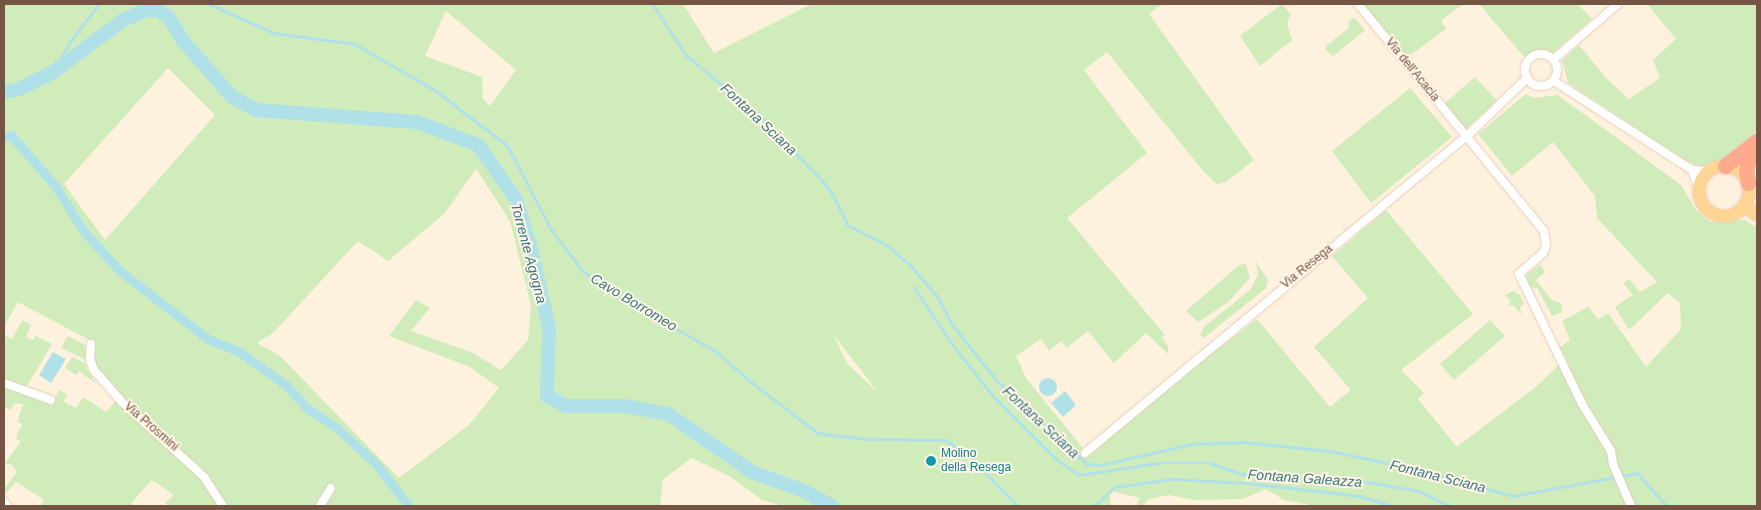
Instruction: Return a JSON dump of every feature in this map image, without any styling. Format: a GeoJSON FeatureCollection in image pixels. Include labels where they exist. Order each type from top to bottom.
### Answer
{"type":"FeatureCollection","features":[{"type":"Feature","properties":{"kind":"highway"},"geometry":{"type":"LineString","coordinates":[[1725,166],[1754,144]]}},
{"type":"Feature","properties":{"kind":"highway"},"geometry":{"type":"LineString","coordinates":[[1748,184],[1746,171],[1754,144]]}},
{"type":"Feature","properties":{"kind":"main road"},"geometry":{"type":"LineString","coordinates":[[1725,166],[1739,171],[1748,184],[1744,205],[1731,215],[1715,214],[1703,204],[1699,189],[1709,172],[1725,166]]}},
{"type":"Feature","properties":{"kind":"main road"},"geometry":{"type":"LineString","coordinates":[[1744,205],[1757,215]]}},
{"type":"Feature","properties":{"kind":"street","name":"Via dell'Acacia"},"geometry":{"type":"LineString","coordinates":[[1358,4],[1544,231],[1546,246],[1543,253],[1519,274],[1582,404],[1611,451],[1618,476],[1631,506]]}},
{"type":"Feature","properties":{"kind":"street"},"geometry":{"type":"LineString","coordinates":[[1554,59],[1618,4]]}},
{"type":"Feature","properties":{"kind":"street"},"geometry":{"type":"LineString","coordinates":[[1545,54],[1554,59],[1558,72],[1554,81],[1542,87],[1533,84],[1527,78],[1525,68],[1534,56],[1545,54]]}},
{"type":"Feature","properties":{"kind":"street","name":"Via Resega"},"geometry":{"type":"LineString","coordinates":[[1085,453],[1466,137],[1527,78]]}},
{"type":"Feature","properties":{"kind":"street"},"geometry":{"type":"LineString","coordinates":[[1554,81],[1692,170],[1709,172]]}},
{"type":"Feature","properties":{"kind":"street"},"geometry":{"type":"LineString","coordinates":[[1692,170],[1699,189]]}},
{"type":"Feature","properties":{"kind":"street","name":"Via Prosmini"},"geometry":{"type":"LineString","coordinates":[[91,344],[90,360],[105,383],[204,477],[223,506]]}},
{"type":"Feature","properties":{"kind":"street"},"geometry":{"type":"LineString","coordinates":[[4,383],[51,400]]}},
{"type":"Feature","properties":{"kind":"street"},"geometry":{"type":"LineString","coordinates":[[320,506],[331,488]]}},
{"type":"Feature","properties":{"kind":"street"},"geometry":{"type":"LineString","coordinates":[[4,501],[7,506]]}},
{"type":"Feature","properties":{"kind":"green space"},"geometry":{"type":"Polygon","coordinates":[[[4,4],[683,4],[714,53],[811,4],[1163,4],[1149,14],[1254,160],[1226,182],[1217,184],[1203,171],[1107,52],[1084,70],[1147,153],[1067,218],[1165,335],[1162,338],[1168,346],[1169,355],[1146,333],[1114,363],[1088,331],[1067,348],[1061,341],[1049,351],[1041,339],[1016,356],[1026,378],[1085,451],[1257,319],[1330,407],[1351,390],[1314,347],[1368,298],[1332,256],[1386,210],[1473,314],[1401,370],[1424,393],[1418,399],[1457,447],[1538,385],[1566,358],[1559,348],[1570,340],[1562,321],[1588,307],[1598,319],[1608,313],[1646,367],[1681,329],[1680,303],[1668,293],[1629,330],[1615,307],[1633,295],[1623,283],[1629,279],[1640,292],[1657,282],[1597,218],[1595,196],[1553,142],[1512,176],[1478,134],[1526,94],[1534,98],[1558,95],[1681,185],[1696,210],[1710,222],[1744,220],[1757,227],[1757,506],[1316,506],[1284,500],[1266,489],[1243,499],[1194,500],[1169,495],[1148,500],[1143,506],[1136,506],[1140,498],[1111,491],[1110,506],[783,506],[762,500],[731,477],[692,458],[663,479],[660,506],[323,506],[333,494],[327,492],[316,506],[226,506],[179,450],[124,401],[97,370],[93,342],[18,302],[4,327],[4,4]],[[446,11],[425,56],[482,77],[483,99],[490,106],[516,70],[446,11]],[[168,68],[64,184],[105,240],[215,115],[168,68]],[[476,169],[444,214],[388,261],[358,241],[273,333],[257,343],[279,355],[399,478],[469,425],[499,388],[470,367],[389,336],[416,300],[430,308],[411,331],[471,352],[501,370],[528,340],[531,306],[510,221],[476,169]],[[833,334],[847,363],[875,390],[876,390],[833,334]]]}},
{"type":"Feature","properties":{"kind":"green space"},"geometry":{"type":"Polygon","coordinates":[[[1282,4],[1291,15],[1287,23],[1292,40],[1260,66],[1240,36],[1282,4]]]}},
{"type":"Feature","properties":{"kind":"green space"},"geometry":{"type":"Polygon","coordinates":[[[1361,4],[1464,4],[1441,20],[1446,29],[1405,59],[1361,4]]]}},
{"type":"Feature","properties":{"kind":"green space"},"geometry":{"type":"Polygon","coordinates":[[[1479,4],[1578,4],[1592,19],[1552,53],[1536,52],[1525,58],[1479,4]]]}},
{"type":"Feature","properties":{"kind":"green space"},"geometry":{"type":"Polygon","coordinates":[[[1647,4],[1757,4],[1757,130],[1728,161],[1702,168],[1683,159],[1568,83],[1562,60],[1579,45],[1607,79],[1629,99],[1660,78],[1653,60],[1676,39],[1647,4]]]}},
{"type":"Feature","properties":{"kind":"green space"},"geometry":{"type":"Polygon","coordinates":[[[1354,17],[1365,30],[1333,56],[1325,49],[1327,45],[1350,27],[1347,24],[1354,17]]]}},
{"type":"Feature","properties":{"kind":"green space"},"geometry":{"type":"Polygon","coordinates":[[[1475,77],[1497,101],[1466,129],[1444,104],[1475,77]]]}},
{"type":"Feature","properties":{"kind":"green space"},"geometry":{"type":"Polygon","coordinates":[[[1410,88],[1452,137],[1371,203],[1332,151],[1410,88]]]}},
{"type":"Feature","properties":{"kind":"green space"},"geometry":{"type":"Polygon","coordinates":[[[1256,262],[1268,280],[1266,288],[1204,338],[1200,335],[1204,327],[1250,290],[1258,275],[1256,262]]]}},
{"type":"Feature","properties":{"kind":"green space"},"geometry":{"type":"Polygon","coordinates":[[[1246,264],[1250,278],[1228,302],[1198,322],[1186,311],[1239,265],[1246,264]]]}},
{"type":"Feature","properties":{"kind":"green space"},"geometry":{"type":"Polygon","coordinates":[[[1540,264],[1545,272],[1536,280],[1552,300],[1561,303],[1562,312],[1552,316],[1537,288],[1530,287],[1526,276],[1540,264]]]}},
{"type":"Feature","properties":{"kind":"green space"},"geometry":{"type":"Polygon","coordinates":[[[1513,291],[1520,295],[1524,304],[1520,307],[1522,315],[1513,305],[1507,306],[1511,302],[1505,295],[1513,291]]]}},
{"type":"Feature","properties":{"kind":"green space"},"geometry":{"type":"Polygon","coordinates":[[[22,320],[31,325],[26,337],[33,340],[36,336],[52,344],[25,389],[4,381],[4,335],[12,339],[22,320]]]}},
{"type":"Feature","properties":{"kind":"green space"},"geometry":{"type":"Polygon","coordinates":[[[1490,320],[1505,336],[1454,380],[1440,364],[1490,320]]]}},
{"type":"Feature","properties":{"kind":"green space"},"geometry":{"type":"Polygon","coordinates":[[[68,336],[84,344],[90,367],[102,386],[84,359],[61,348],[68,336]]]}},
{"type":"Feature","properties":{"kind":"green space"},"geometry":{"type":"Polygon","coordinates":[[[72,357],[83,362],[96,384],[79,371],[76,375],[65,368],[72,357]]]}},
{"type":"Feature","properties":{"kind":"green space"},"geometry":{"type":"Polygon","coordinates":[[[4,385],[53,403],[59,390],[67,395],[64,402],[76,408],[83,397],[106,412],[117,399],[201,478],[220,506],[168,506],[165,503],[174,495],[152,480],[131,503],[134,506],[40,506],[44,500],[16,482],[6,493],[4,489],[17,472],[12,465],[5,463],[21,441],[16,439],[23,424],[17,422],[23,404],[14,403],[11,410],[4,407],[4,385]]]}},
{"type":"Feature","properties":{"kind":"water"},"geometry":{"type":"Polygon","coordinates":[[[53,352],[66,359],[51,383],[39,375],[53,352]]]}},
{"type":"Feature","properties":{"kind":"water"},"geometry":{"type":"Polygon","coordinates":[[[1048,378],[1054,381],[1057,387],[1054,393],[1048,396],[1042,393],[1039,387],[1042,381],[1048,378]]]}},
{"type":"Feature","properties":{"kind":"water"},"geometry":{"type":"Polygon","coordinates":[[[1065,391],[1076,405],[1063,417],[1051,403],[1065,391]]]}},
{"type":"Feature","properties":{"kind":"waterway","name":"Cavo Borromeo"},"geometry":{"type":"LineString","coordinates":[[52,73],[69,43],[99,4]]}},
{"type":"Feature","properties":{"kind":"waterway","name":"Cavo Borromeo"},"geometry":{"type":"LineString","coordinates":[[209,4],[274,33],[355,44],[435,90],[508,146],[551,229],[583,271],[604,287],[717,352],[750,381],[818,433],[868,439],[946,440],[968,455],[1018,506]]}},
{"type":"Feature","properties":{"kind":"waterway","name":"Fontana Sciana"},"geometry":{"type":"LineString","coordinates":[[653,4],[686,55],[761,117],[795,152],[830,189],[848,225],[887,245],[912,267],[938,297],[952,324],[998,382],[1087,464],[1101,465],[1191,444],[1242,442],[1331,451],[1429,472],[1513,496],[1637,473],[1667,506]]}},
{"type":"Feature","properties":{"kind":"waterway","name":"Torrente Agogna"},"geometry":{"type":"LineString","coordinates":[[4,92],[19,89],[52,73],[123,20],[146,10],[157,10],[168,16],[183,41],[232,97],[256,110],[417,122],[478,145],[516,199],[532,253],[549,328],[547,396],[565,406],[625,406],[668,414],[754,473],[802,490],[832,506]]}},
{"type":"Feature","properties":{"kind":"waterway"},"geometry":{"type":"LineString","coordinates":[[4,137],[11,135],[56,187],[84,232],[120,271],[208,339],[238,351],[287,386],[308,409],[337,428],[375,463],[409,506]]}},
{"type":"Feature","properties":{"kind":"waterway","name":"Fontana Galeazza"},"geometry":{"type":"LineString","coordinates":[[914,287],[953,345],[995,398],[1055,458],[1079,475],[1158,463],[1210,463],[1242,474],[1369,482],[1419,491],[1450,506]]}},
{"type":"Feature","properties":{"kind":"waterway","name":"Cavo Borromeo"},"geometry":{"type":"LineString","coordinates":[[1094,506],[1115,487],[1173,479],[1247,483],[1359,496],[1395,506]]}},
{"type":"Feature","properties":{"kind":"place","name":"Molino della Resega"},"geometry":{"type":"Point","coordinates":[931,461]}}]}
